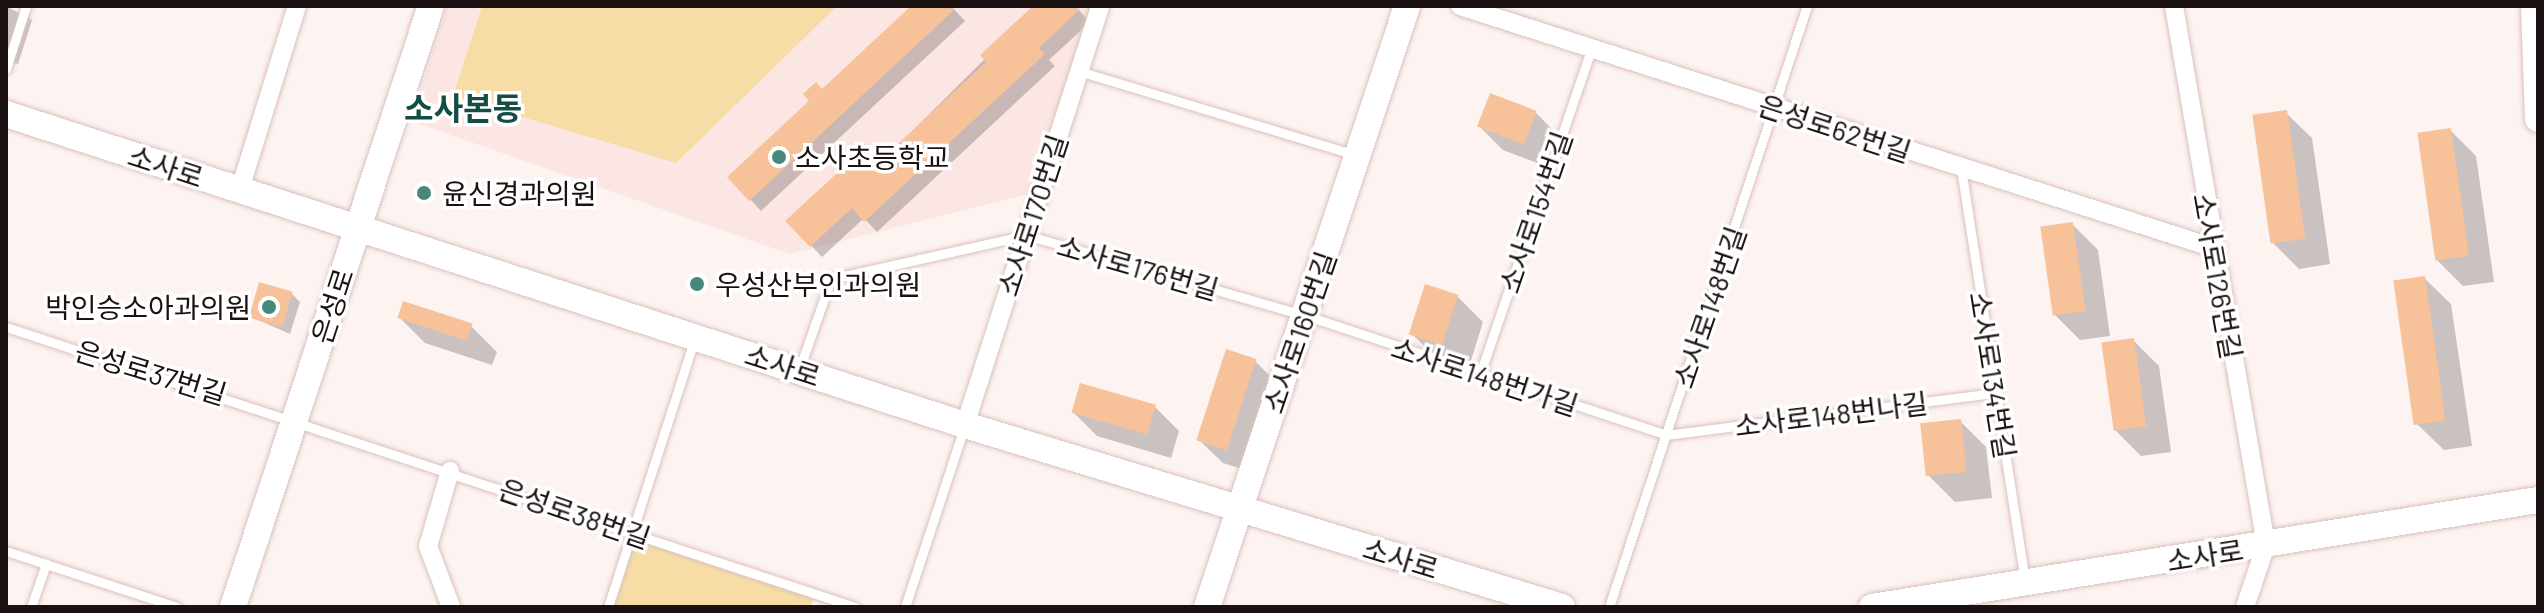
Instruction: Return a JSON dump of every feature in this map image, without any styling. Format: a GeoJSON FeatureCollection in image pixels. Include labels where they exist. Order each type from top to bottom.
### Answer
{"type":"FeatureCollection","features":[{"type":"Feature","properties":{"kind":"street"},"geometry":{"type":"LineString","coordinates":[[240,189],[297,6]]}},
{"type":"Feature","properties":{"kind":"street","name":"은성로"},"geometry":{"type":"LineString","coordinates":[[233,607],[431,6]]}},
{"type":"Feature","properties":{"kind":"street","name":"소사로170번길"},"geometry":{"type":"LineString","coordinates":[[965,425],[1100,6]]}},
{"type":"Feature","properties":{"kind":"street","name":"소사로160번길"},"geometry":{"type":"LineString","coordinates":[[1207,607],[1407,6]]}},
{"type":"Feature","properties":{"kind":"street","name":"은성로62번길"},"geometry":{"type":"LineString","coordinates":[[1460,6],[2211,247]]}},
{"type":"Feature","properties":{"kind":"street","name":"소사로126번길"},"geometry":{"type":"LineString","coordinates":[[2174,6],[2211,247],[2266,545]]}},
{"type":"Feature","properties":{"kind":"street"},"geometry":{"type":"LineString","coordinates":[[2534,6],[2538,119]]}},
{"type":"Feature","properties":{"kind":"street","name":"소사로"},"geometry":{"type":"LineString","coordinates":[[6,114],[965,425],[1562,607]]}},
{"type":"Feature","properties":{"kind":"street"},"geometry":{"type":"LineString","coordinates":[[450,471],[428,546],[451,607]]}},
{"type":"Feature","properties":{"kind":"street","name":"소사로"},"geometry":{"type":"LineString","coordinates":[[1872,607],[2538,500]]}},
{"type":"Feature","properties":{"kind":"street"},"geometry":{"type":"LineString","coordinates":[[2245,607],[2266,545]]}},
{"type":"Feature","properties":{"kind":"lane"},"geometry":{"type":"LineString","coordinates":[[6,69],[26,6]]}},
{"type":"Feature","properties":{"kind":"lane","name":"소사로148번길"},"geometry":{"type":"LineString","coordinates":[[1609,607],[1776,109],[1807,6]]}},
{"type":"Feature","properties":{"kind":"lane","name":"소사로154번길"},"geometry":{"type":"LineString","coordinates":[[1480,374],[1591,50]]}},
{"type":"Feature","properties":{"kind":"lane"},"geometry":{"type":"LineString","coordinates":[[1079,71],[1359,156]]}},
{"type":"Feature","properties":{"kind":"lane","name":"소사로134번길"},"geometry":{"type":"LineString","coordinates":[[1961,168],[2025,583]]}},
{"type":"Feature","properties":{"kind":"lane","name":"소사로176번길"},"geometry":{"type":"LineString","coordinates":[[799,371],[831,279],[1026,235],[1304,315]]}},
{"type":"Feature","properties":{"kind":"lane","name":"소사로148번가길"},"geometry":{"type":"LineString","coordinates":[[1304,315],[1666,435]]}},
{"type":"Feature","properties":{"kind":"lane","name":"은성로37번길"},"geometry":{"type":"LineString","coordinates":[[6,327],[296,417]]}},
{"type":"Feature","properties":{"kind":"lane"},"geometry":{"type":"LineString","coordinates":[[608,607],[696,337]]}},
{"type":"Feature","properties":{"kind":"lane","name":"소사로148번나길"},"geometry":{"type":"LineString","coordinates":[[1666,435],[1996,393]]}},
{"type":"Feature","properties":{"kind":"lane","name":"은성로38번길"},"geometry":{"type":"LineString","coordinates":[[296,417],[855,607]]}},
{"type":"Feature","properties":{"kind":"lane"},"geometry":{"type":"LineString","coordinates":[[905,607],[965,425]]}},
{"type":"Feature","properties":{"kind":"lane"},"geometry":{"type":"LineString","coordinates":[[6,551],[177,607]]}},
{"type":"Feature","properties":{"kind":"lane"},"geometry":{"type":"LineString","coordinates":[[31,607],[46,564]]}},
{"type":"Feature","properties":{"kind":"shaded area","name":"소사초등학교"},"geometry":{"type":"Polygon","coordinates":[[[447,6],[1093,6],[1033,193],[790,254],[411,121],[447,6]]]}},
{"type":"Feature","properties":{"kind":"shaded area"},"geometry":{"type":"Polygon","coordinates":[[[482,6],[837,6],[676,163],[453,96],[482,6]]]}},
{"type":"Feature","properties":{"kind":"shaded area"},"geometry":{"type":"Polygon","coordinates":[[[632,533],[815,594],[811,607],[608,607],[632,533]]]}},
{"type":"Feature","properties":{"kind":"building"},"geometry":{"type":"Polygon","coordinates":[[[911,6],[955,9],[749,201],[727,177],[809,101],[803,94],[816,82],[822,89],[911,6]]]}},
{"type":"Feature","properties":{"kind":"building"},"geometry":{"type":"Polygon","coordinates":[[[1033,6],[1080,9],[1039,48],[1045,54],[864,222],[852,208],[810,247],[785,221],[859,153],[873,167],[986,62],[980,55],[1033,6]]]}},
{"type":"Feature","properties":{"kind":"building"},"geometry":{"type":"Polygon","coordinates":[[[1490,93],[1537,111],[1524,145],[1477,127],[1490,93]]]}},
{"type":"Feature","properties":{"kind":"building"},"geometry":{"type":"Polygon","coordinates":[[[2287,110],[2305,239],[2270,244],[2252,115],[2287,110]]]}},
{"type":"Feature","properties":{"kind":"building"},"geometry":{"type":"Polygon","coordinates":[[[2451,128],[2469,256],[2435,260],[2417,133],[2451,128]]]}},
{"type":"Feature","properties":{"kind":"building"},"geometry":{"type":"Polygon","coordinates":[[[2073,222],[2086,311],[2053,316],[2040,227],[2073,222]]]}},
{"type":"Feature","properties":{"kind":"building"},"geometry":{"type":"Polygon","coordinates":[[[2425,276],[2445,421],[2414,425],[2393,280],[2425,276]]]}},
{"type":"Feature","properties":{"kind":"building"},"geometry":{"type":"Polygon","coordinates":[[[259,282],[293,292],[282,327],[249,318],[259,282]]]}},
{"type":"Feature","properties":{"kind":"building"},"geometry":{"type":"Polygon","coordinates":[[[1425,284],[1458,295],[1442,345],[1409,334],[1425,284]]]}},
{"type":"Feature","properties":{"kind":"building"},"geometry":{"type":"Polygon","coordinates":[[[403,301],[472,324],[467,341],[397,318],[403,301]]]}},
{"type":"Feature","properties":{"kind":"building"},"geometry":{"type":"Polygon","coordinates":[[[2134,338],[2146,426],[2114,431],[2101,343],[2134,338]]]}},
{"type":"Feature","properties":{"kind":"building"},"geometry":{"type":"Polygon","coordinates":[[[1226,349],[1256,359],[1227,450],[1196,440],[1226,349]]]}},
{"type":"Feature","properties":{"kind":"building"},"geometry":{"type":"Polygon","coordinates":[[[1080,383],[1156,405],[1147,435],[1071,413],[1080,383]]]}},
{"type":"Feature","properties":{"kind":"building"},"geometry":{"type":"Polygon","coordinates":[[[1961,419],[1967,472],[1926,476],[1920,423],[1961,419]]]}},
{"type":"Feature","properties":{"kind":"place","name":"소사초등학교"},"geometry":{"type":"Point","coordinates":[779,157]}},
{"type":"Feature","properties":{"kind":"place","name":"윤신경과의원"},"geometry":{"type":"Point","coordinates":[424,193]}},
{"type":"Feature","properties":{"kind":"place","name":"우성산부인과의원"},"geometry":{"type":"Point","coordinates":[697,284]}},
{"type":"Feature","properties":{"kind":"place","name":"박인승소아과의원"},"geometry":{"type":"Point","coordinates":[269,307]}},
{"type":"Feature","properties":{"kind":"district","name":"소사본동"},"geometry":{"type":"Point","coordinates":[463,107]}}]}
